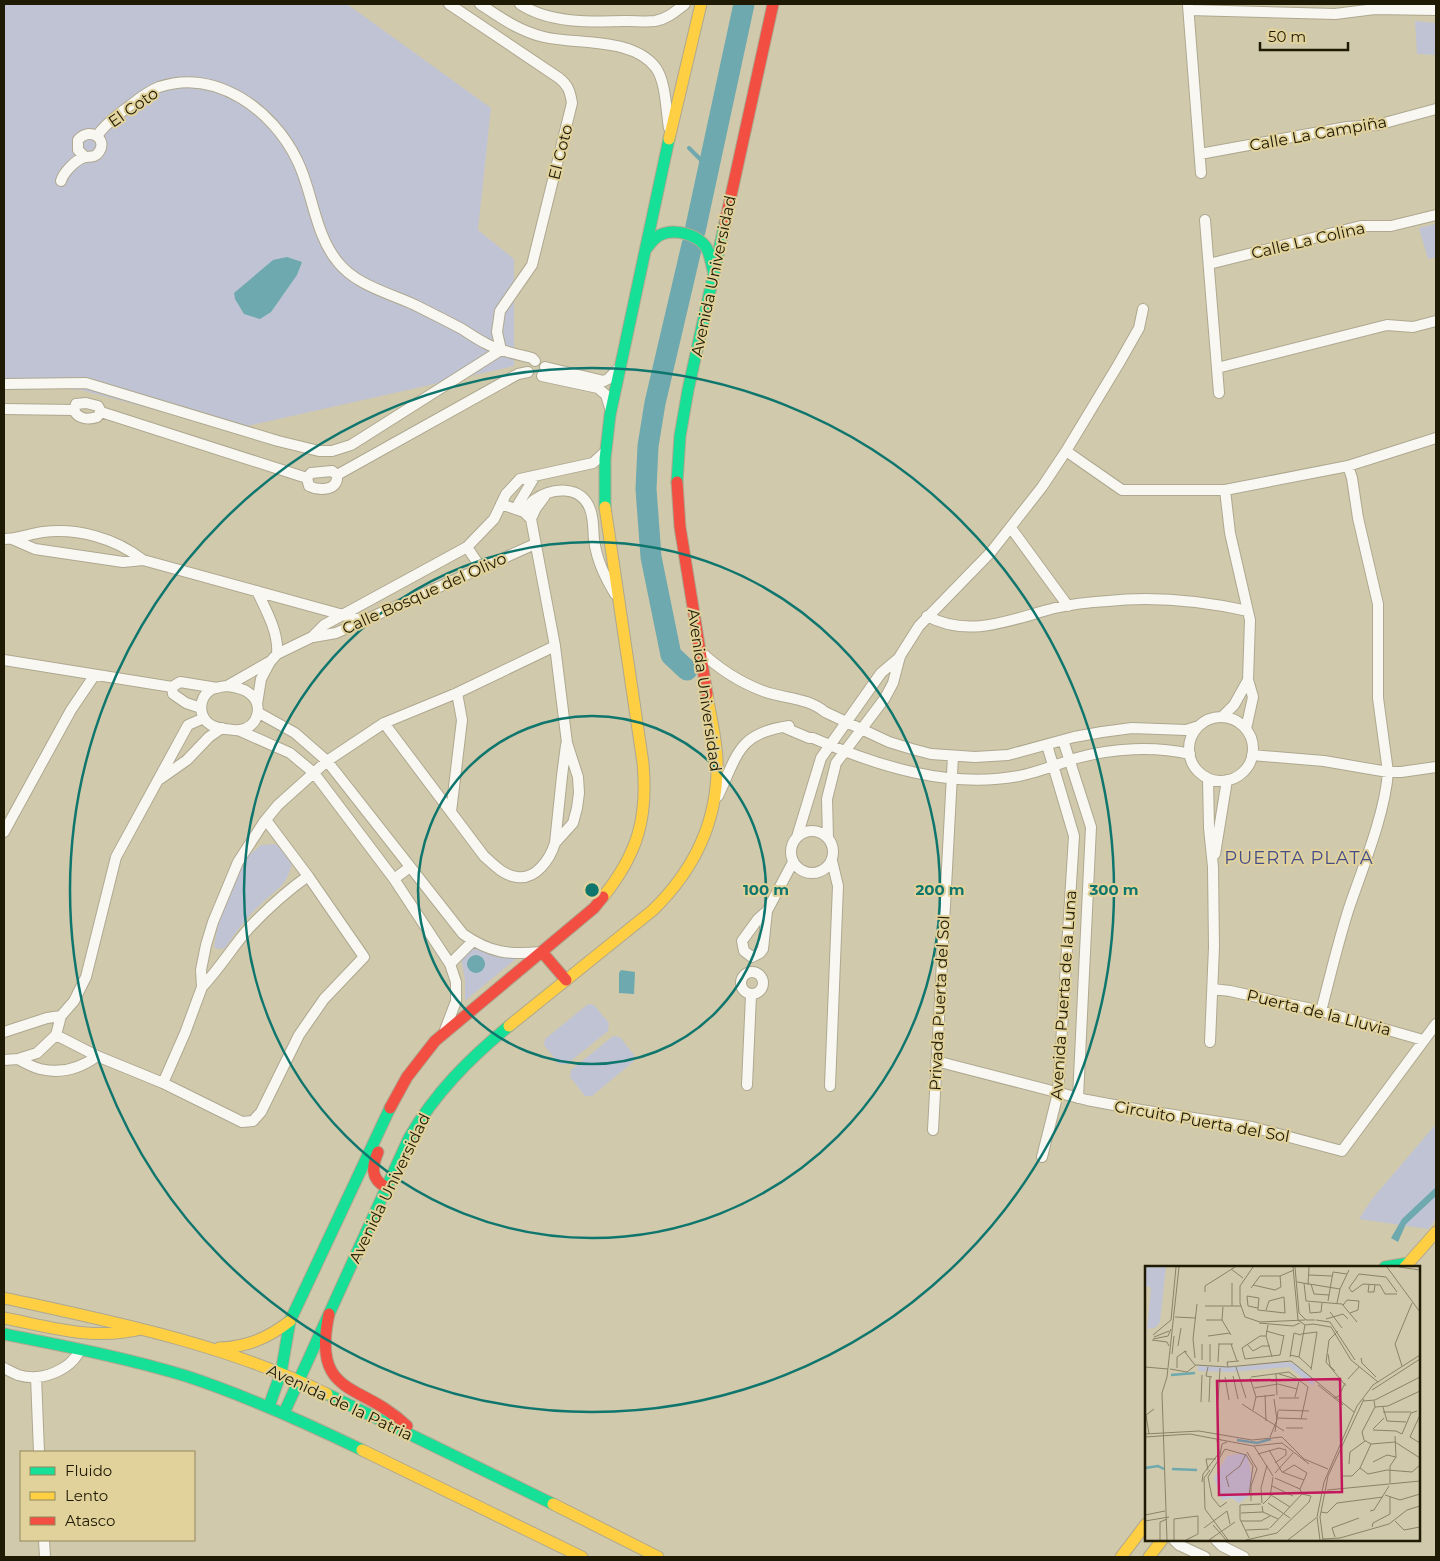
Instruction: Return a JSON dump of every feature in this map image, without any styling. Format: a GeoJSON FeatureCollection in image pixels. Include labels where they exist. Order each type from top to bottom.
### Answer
{"type":"FeatureCollection","features":[{"type":"Feature","properties":{"kind":"main road","name":"Avenida Universidad"},"geometry":{"type":"LineString","coordinates":[[269,1406],[281,1373],[290,1321],[397,1094],[408,1075],[421,1056],[442,1035],[594,908],[608,893],[630,858],[645,797],[643,763],[606,518],[604,499],[606,451],[610,413],[670,135],[701,4]]}},
{"type":"Feature","properties":{"kind":"main road","name":"Avenida Universidad"},"geometry":{"type":"LineString","coordinates":[[284,1413],[386,1187],[409,1138],[422,1116],[451,1078],[479,1051],[645,916],[672,890],[693,862],[705,836],[715,801],[718,780],[717,756],[680,527],[677,474],[680,436],[688,390],[773,4]]}},
{"type":"Feature","properties":{"kind":"main road"},"geometry":{"type":"LineString","coordinates":[[646,250],[659,235],[668,232],[679,232],[690,235],[705,247],[714,271]]}},
{"type":"Feature","properties":{"kind":"main road"},"geometry":{"type":"LineString","coordinates":[[542,952],[566,980]]}},
{"type":"Feature","properties":{"kind":"main road"},"geometry":{"type":"LineString","coordinates":[[386,1187],[382,1186],[375,1179],[372,1166],[392,1120],[397,1094]]}},
{"type":"Feature","properties":{"kind":"main road"},"geometry":{"type":"LineString","coordinates":[[1407,1265],[1436,1232]]}},
{"type":"Feature","properties":{"kind":"main road","name":"Avenida de la Patria"},"geometry":{"type":"LineString","coordinates":[[4,1298],[143,1329],[225,1353],[299,1380],[658,1557]]}},
{"type":"Feature","properties":{"kind":"main road"},"geometry":{"type":"LineString","coordinates":[[329,1314],[324,1348],[327,1363],[335,1376],[344,1386],[384,1407],[417,1437]]}},
{"type":"Feature","properties":{"kind":"main road"},"geometry":{"type":"LineString","coordinates":[[4,1318],[100,1335],[122,1334],[143,1329]]}},
{"type":"Feature","properties":{"kind":"main road"},"geometry":{"type":"LineString","coordinates":[[188,1342],[220,1348],[241,1346],[267,1337],[290,1321]]}},
{"type":"Feature","properties":{"kind":"main road","name":"Avenida de la Patria"},"geometry":{"type":"LineString","coordinates":[[4,1334],[156,1368],[209,1383],[269,1406],[447,1490],[582,1557]]}},
{"type":"Feature","properties":{"kind":"main road"},"geometry":{"type":"LineString","coordinates":[[1121,1557],[1145,1525]]}},
{"type":"Feature","properties":{"kind":"main road"},"geometry":{"type":"LineString","coordinates":[[1149,1557],[1161,1541]]}},
{"type":"Feature","properties":{"kind":"street","name":"El Coto"},"geometry":{"type":"LineString","coordinates":[[449,4],[567,84],[572,103],[532,265],[500,311],[497,332],[501,350]]}},
{"type":"Feature","properties":{"kind":"street"},"geometry":{"type":"LineString","coordinates":[[480,4],[519,29],[543,37],[566,42],[616,45],[640,54],[656,69],[663,87],[670,135]]}},
{"type":"Feature","properties":{"kind":"street"},"geometry":{"type":"LineString","coordinates":[[520,4],[529,10],[568,20],[618,21],[656,20],[673,14],[684,4]]}},
{"type":"Feature","properties":{"kind":"street"},"geometry":{"type":"LineString","coordinates":[[1201,174],[1188,7],[1335,14],[1375,9],[1436,10]]}},
{"type":"Feature","properties":{"kind":"street","name":"El Coto"},"geometry":{"type":"LineString","coordinates":[[97,136],[103,127],[138,99],[157,87],[192,82],[227,90],[250,103],[285,138],[298,161],[324,239],[336,261],[354,278],[415,305],[485,343],[501,350],[532,358],[535,361]]}},
{"type":"Feature","properties":{"kind":"street","name":"Calle La Campiña"},"geometry":{"type":"LineString","coordinates":[[1200,154],[1347,126],[1377,125],[1436,110]]}},
{"type":"Feature","properties":{"kind":"street"},"geometry":{"type":"LineString","coordinates":[[61,181],[63,174],[71,166],[85,157],[95,157],[102,144],[97,136],[87,133],[78,140],[78,150],[85,157]]}},
{"type":"Feature","properties":{"kind":"street","name":"Calle La Colina"},"geometry":{"type":"LineString","coordinates":[[1208,264],[1361,226],[1391,226],[1436,215]]}},
{"type":"Feature","properties":{"kind":"street"},"geometry":{"type":"LineString","coordinates":[[1205,220],[1219,393]]}},
{"type":"Feature","properties":{"kind":"street"},"geometry":{"type":"LineString","coordinates":[[797,837],[804,832],[812,831],[821,833],[828,838],[834,853],[832,861],[827,868],[813,874],[804,873],[793,862],[791,849],[797,837],[818,766],[830,745],[881,674],[900,656],[927,616],[975,569],[1011,528],[1042,487],[1066,451],[1139,328],[1143,309]]}},
{"type":"Feature","properties":{"kind":"street"},"geometry":{"type":"LineString","coordinates":[[1217,368],[1387,325],[1413,327],[1436,321]]}},
{"type":"Feature","properties":{"kind":"street"},"geometry":{"type":"LineString","coordinates":[[4,384],[86,383],[278,441],[319,451],[332,451],[351,445],[501,350]]}},
{"type":"Feature","properties":{"kind":"street"},"geometry":{"type":"LineString","coordinates":[[528,372],[528,367],[535,361],[543,363],[544,371]]}},
{"type":"Feature","properties":{"kind":"street"},"geometry":{"type":"LineString","coordinates":[[528,372],[534,378],[544,371],[604,381],[614,374],[621,365]]}},
{"type":"Feature","properties":{"kind":"street"},"geometry":{"type":"LineString","coordinates":[[544,371],[598,388],[609,400],[610,413]]}},
{"type":"Feature","properties":{"kind":"street"},"geometry":{"type":"LineString","coordinates":[[337,475],[518,374],[528,372]]}},
{"type":"Feature","properties":{"kind":"street"},"geometry":{"type":"LineString","coordinates":[[4,409],[74,410],[78,416],[89,419],[97,417],[102,412],[307,478]]}},
{"type":"Feature","properties":{"kind":"street"},"geometry":{"type":"LineString","coordinates":[[1066,451],[1122,490],[1225,490],[1348,466],[1436,438]]}},
{"type":"Feature","properties":{"kind":"street","name":"Calle Bosque del Olivo"},"geometry":{"type":"LineString","coordinates":[[516,509],[525,482],[535,476],[593,463],[606,451]]}},
{"type":"Feature","properties":{"kind":"street"},"geometry":{"type":"LineString","coordinates":[[1321,1011],[1338,945],[1379,814],[1388,772],[1378,698],[1378,604],[1348,466]]}},
{"type":"Feature","properties":{"kind":"street"},"geometry":{"type":"LineString","coordinates":[[307,478],[311,473],[325,473],[329,471],[335,472],[337,475]]}},
{"type":"Feature","properties":{"kind":"street"},"geometry":{"type":"LineString","coordinates":[[307,478],[309,486],[321,489],[334,485],[337,482],[337,475]]}},
{"type":"Feature","properties":{"kind":"street","name":"Calle Bosque del Olivo"},"geometry":{"type":"LineString","coordinates":[[222,687],[312,637],[324,625],[467,547],[494,519],[516,509],[537,507],[545,496],[552,491],[565,490],[584,498],[590,510],[596,555],[603,573],[617,597]]}},
{"type":"Feature","properties":{"kind":"street"},"geometry":{"type":"LineString","coordinates":[[1225,490],[1230,533],[1250,626],[1248,680],[1253,697],[1246,729]]}},
{"type":"Feature","properties":{"kind":"street"},"geometry":{"type":"LineString","coordinates":[[516,509],[535,544],[556,646],[567,743],[578,777],[578,808],[573,824],[556,844]]}},
{"type":"Feature","properties":{"kind":"street"},"geometry":{"type":"LineString","coordinates":[[1011,528],[1068,606]]}},
{"type":"Feature","properties":{"kind":"street"},"geometry":{"type":"LineString","coordinates":[[8,539],[43,532],[74,533],[107,539],[133,552],[143,560]]}},
{"type":"Feature","properties":{"kind":"street"},"geometry":{"type":"LineString","coordinates":[[8,539],[35,549],[123,562],[143,560],[365,621]]}},
{"type":"Feature","properties":{"kind":"street","name":"Calle Bosque del Olivo"},"geometry":{"type":"LineString","coordinates":[[312,637],[336,633],[365,621],[535,544]]}},
{"type":"Feature","properties":{"kind":"street"},"geometry":{"type":"LineString","coordinates":[[467,547],[481,568]]}},
{"type":"Feature","properties":{"kind":"street"},"geometry":{"type":"LineString","coordinates":[[238,730],[248,728],[255,722],[261,679],[273,658],[277,646],[275,634],[257,592]]}},
{"type":"Feature","properties":{"kind":"street"},"geometry":{"type":"LineString","coordinates":[[927,616],[937,622],[951,625],[992,626],[1068,606],[1110,600],[1165,599],[1222,605],[1248,611]]}},
{"type":"Feature","properties":{"kind":"street"},"geometry":{"type":"LineString","coordinates":[[163,1082],[185,1033],[202,987],[203,962],[213,922],[238,862],[278,805],[327,761],[384,723],[456,693],[556,646]]}},
{"type":"Feature","properties":{"kind":"street"},"geometry":{"type":"LineString","coordinates":[[700,650],[733,676],[762,691],[805,700],[816,705],[824,712],[889,742],[932,754],[975,757],[1008,755],[1063,740],[1117,730],[1132,728],[1186,730],[1199,726],[1209,719],[1222,717],[1231,718],[1239,722],[1251,737],[1252,755],[1244,771],[1236,777],[1218,780],[1208,778],[1196,768],[1190,754],[1190,744],[1193,734],[1199,726]]}},
{"type":"Feature","properties":{"kind":"street"},"geometry":{"type":"LineString","coordinates":[[828,838],[827,798],[836,763],[885,698],[893,683],[900,656]]}},
{"type":"Feature","properties":{"kind":"street"},"geometry":{"type":"LineString","coordinates":[[4,660],[94,676],[172,687],[180,682],[238,687],[248,691],[258,708],[295,733],[327,761],[463,934],[488,948],[504,953],[542,952]]}},
{"type":"Feature","properties":{"kind":"street"},"geometry":{"type":"LineString","coordinates":[[4,833],[71,710],[94,676]]}},
{"type":"Feature","properties":{"kind":"street"},"geometry":{"type":"LineString","coordinates":[[1222,717],[1234,705],[1248,680]]}},
{"type":"Feature","properties":{"kind":"street"},"geometry":{"type":"LineString","coordinates":[[172,687],[173,694],[202,713]]}},
{"type":"Feature","properties":{"kind":"street"},"geometry":{"type":"LineString","coordinates":[[222,687],[209,691],[202,699],[202,713],[208,724],[238,730],[290,752],[314,773],[394,879],[450,964],[456,982],[456,1001],[442,1035]]}},
{"type":"Feature","properties":{"kind":"street"},"geometry":{"type":"LineString","coordinates":[[451,812],[462,720],[456,693]]}},
{"type":"Feature","properties":{"kind":"street"},"geometry":{"type":"LineString","coordinates":[[4,1060],[18,1060],[36,1053],[56,1035],[61,1016],[74,1001],[86,978],[116,857],[188,725],[202,713]]}},
{"type":"Feature","properties":{"kind":"street"},"geometry":{"type":"LineString","coordinates":[[384,723],[484,856],[500,870],[517,877],[528,876],[538,870],[546,863],[556,844],[567,743]]}},
{"type":"Feature","properties":{"kind":"street"},"geometry":{"type":"LineString","coordinates":[[715,801],[746,742],[763,731],[783,727],[844,751],[912,773],[951,779],[1002,778],[1030,773],[1096,754],[1128,750],[1171,751],[1190,754]]}},
{"type":"Feature","properties":{"kind":"street"},"geometry":{"type":"LineString","coordinates":[[157,781],[187,760],[209,737],[222,728]]}},
{"type":"Feature","properties":{"kind":"street","name":"Avenida Puerta de la Luna"},"geometry":{"type":"LineString","coordinates":[[1063,740],[1090,827],[1078,1098]]}},
{"type":"Feature","properties":{"kind":"street","name":"Avenida Puerta de la Luna"},"geometry":{"type":"LineString","coordinates":[[1042,1157],[1058,1093],[1074,836],[1048,745]]}},
{"type":"Feature","properties":{"kind":"street"},"geometry":{"type":"LineString","coordinates":[[1252,755],[1324,761],[1388,772],[1401,772],[1436,766]]}},
{"type":"Feature","properties":{"kind":"street","name":"Privada Puerta del Sol"},"geometry":{"type":"LineString","coordinates":[[933,1130],[953,756]]}},
{"type":"Feature","properties":{"kind":"street"},"geometry":{"type":"LineString","coordinates":[[1208,778],[1209,828],[1213,867],[1213,989],[1210,1042]]}},
{"type":"Feature","properties":{"kind":"street"},"geometry":{"type":"LineString","coordinates":[[1213,867],[1227,780]]}},
{"type":"Feature","properties":{"kind":"street"},"geometry":{"type":"LineString","coordinates":[[56,1035],[97,1056],[163,1082],[242,1122],[254,1121],[261,1112],[299,1035],[324,999],[364,957],[308,876],[266,820]]}},
{"type":"Feature","properties":{"kind":"street"},"geometry":{"type":"LineString","coordinates":[[830,1086],[838,886],[832,861]]}},
{"type":"Feature","properties":{"kind":"street"},"geometry":{"type":"LineString","coordinates":[[752,957],[744,951],[742,941],[758,919],[767,911],[793,862]]}},
{"type":"Feature","properties":{"kind":"street"},"geometry":{"type":"LineString","coordinates":[[394,879],[410,867]]}},
{"type":"Feature","properties":{"kind":"street"},"geometry":{"type":"LineString","coordinates":[[202,987],[216,973],[249,928],[269,907],[308,876]]}},
{"type":"Feature","properties":{"kind":"street"},"geometry":{"type":"LineString","coordinates":[[752,957],[756,956],[763,949],[767,911]]}},
{"type":"Feature","properties":{"kind":"street"},"geometry":{"type":"LineString","coordinates":[[1067,939],[1085,939]]}},
{"type":"Feature","properties":{"kind":"street"},"geometry":{"type":"LineString","coordinates":[[450,964],[473,941]]}},
{"type":"Feature","properties":{"kind":"street"},"geometry":{"type":"LineString","coordinates":[[752,957],[752,972]]}},
{"type":"Feature","properties":{"kind":"street"},"geometry":{"type":"LineString","coordinates":[[752,972],[760,975],[763,984],[760,992],[751,995],[743,991],[740,983],[744,975],[752,972]]}},
{"type":"Feature","properties":{"kind":"street","name":"Puerta de la Lluvia"},"geometry":{"type":"LineString","coordinates":[[1213,989],[1321,1011],[1423,1040]]}},
{"type":"Feature","properties":{"kind":"street"},"geometry":{"type":"LineString","coordinates":[[748,1086],[751,995]]}},
{"type":"Feature","properties":{"kind":"street"},"geometry":{"type":"LineString","coordinates":[[4,1032],[47,1018],[61,1016]]}},
{"type":"Feature","properties":{"kind":"street","name":"Circuito Puerta del Sol"},"geometry":{"type":"LineString","coordinates":[[936,1061],[1078,1098],[1252,1128],[1342,1151],[1436,1024]]}},
{"type":"Feature","properties":{"kind":"street"},"geometry":{"type":"LineString","coordinates":[[18,1060],[40,1069],[58,1070],[73,1069],[86,1064],[97,1056]]}},
{"type":"Feature","properties":{"kind":"street"},"geometry":{"type":"LineString","coordinates":[[4,1368],[18,1375],[36,1377],[52,1373],[64,1367],[72,1361],[80,1350]]}},
{"type":"Feature","properties":{"kind":"street"},"geometry":{"type":"LineString","coordinates":[[36,1377],[39,1451]]}},
{"type":"Feature","properties":{"kind":"street"},"geometry":{"type":"LineString","coordinates":[[44,1541],[45,1557]]}},
{"type":"Feature","properties":{"kind":"street"},"geometry":{"type":"LineString","coordinates":[[1175,1541],[1179,1545],[1205,1557]]}},
{"type":"Feature","properties":{"kind":"street"},"geometry":{"type":"LineString","coordinates":[[1219,1543],[1244,1557]]}},
{"type":"Feature","properties":{"kind":"shaded area"},"geometry":{"type":"Polygon","coordinates":[[[4,4],[347,4],[491,108],[478,230],[514,259],[514,366],[229,430],[81,390],[4,385],[4,4]]]}},
{"type":"Feature","properties":{"kind":"shaded area"},"geometry":{"type":"Polygon","coordinates":[[[1415,21],[1436,23],[1436,55],[1417,54],[1415,21]]]}},
{"type":"Feature","properties":{"kind":"shaded area"},"geometry":{"type":"Polygon","coordinates":[[[1436,224],[1436,257],[1428,259],[1419,228],[1436,224]]]}},
{"type":"Feature","properties":{"kind":"shaded area"},"geometry":{"type":"Polygon","coordinates":[[[275,844],[285,851],[292,863],[284,883],[250,915],[225,948],[218,949],[214,947],[218,924],[225,902],[244,861],[261,845],[275,844]]]}},
{"type":"Feature","properties":{"kind":"shaded area"},"geometry":{"type":"Polygon","coordinates":[[[471,948],[478,948],[493,956],[517,958],[465,1001],[465,980],[461,958],[471,948]]]}},
{"type":"Feature","properties":{"kind":"shaded area"},"geometry":{"type":"Polygon","coordinates":[[[588,1004],[594,1005],[609,1023],[608,1031],[567,1064],[559,1064],[544,1045],[545,1039],[588,1004]]]}},
{"type":"Feature","properties":{"kind":"shaded area"},"geometry":{"type":"Polygon","coordinates":[[[613,1036],[620,1037],[634,1055],[634,1061],[592,1096],[585,1096],[570,1077],[571,1070],[613,1036]]]}},
{"type":"Feature","properties":{"kind":"shaded area"},"geometry":{"type":"Polygon","coordinates":[[[1436,1124],[1436,1219],[1428,1229],[1359,1219],[1372,1199],[1436,1124]]]}},
{"type":"Feature","properties":{"kind":"water"},"geometry":{"type":"Polygon","coordinates":[[[287,257],[302,262],[297,275],[271,312],[260,319],[244,314],[235,299],[234,293],[273,260],[287,257]]]}},
{"type":"Feature","properties":{"kind":"water"},"geometry":{"type":"Polygon","coordinates":[[[476,955],[482,958],[485,964],[482,970],[476,973],[470,970],[467,964],[470,958],[476,955]]]}},
{"type":"Feature","properties":{"kind":"water"},"geometry":{"type":"Polygon","coordinates":[[[621,970],[635,972],[634,994],[619,993],[619,973],[621,970]]]}},
{"type":"Feature","properties":{"kind":"water"},"geometry":{"type":"Polygon","coordinates":[[[1436,1187],[1436,1196],[1406,1224],[1398,1242],[1391,1238],[1402,1219],[1436,1187]]]}},
{"type":"Feature","properties":{"kind":"waterway"},"geometry":{"type":"LineString","coordinates":[[695,231],[744,4]]}},
{"type":"Feature","properties":{"kind":"waterway"},"geometry":{"type":"LineString","coordinates":[[689,148],[710,169]]}},
{"type":"Feature","properties":{"kind":"waterway"},"geometry":{"type":"LineString","coordinates":[[687,670],[671,655],[651,557],[646,489],[648,446],[655,403],[692,245]]}},
{"type":"Feature","properties":{"kind":"traffic: fast"},"geometry":{"type":"LineString","coordinates":[[605,507],[605,459],[610,415],[669,139]]}},
{"type":"Feature","properties":{"kind":"traffic: fast"},"geometry":{"type":"LineString","coordinates":[[677,482],[680,436],[688,390],[725,223]]}},
{"type":"Feature","properties":{"kind":"traffic: fast"},"geometry":{"type":"LineString","coordinates":[[646,249],[660,235],[672,232],[685,233],[702,242],[706,247],[713,270]]}},
{"type":"Feature","properties":{"kind":"traffic: fast"},"geometry":{"type":"LineString","coordinates":[[284,1413],[409,1138],[442,1091],[480,1051],[509,1026]]}},
{"type":"Feature","properties":{"kind":"traffic: fast"},"geometry":{"type":"LineString","coordinates":[[269,1406],[281,1373],[290,1321],[390,1108]]}},
{"type":"Feature","properties":{"kind":"traffic: fast"},"geometry":{"type":"LineString","coordinates":[[1391,1266],[1409,1263]]}},
{"type":"Feature","properties":{"kind":"traffic: fast"},"geometry":{"type":"LineString","coordinates":[[4,1334],[119,1358],[186,1376],[275,1410],[362,1450]]}},
{"type":"Feature","properties":{"kind":"traffic: fast"},"geometry":{"type":"LineString","coordinates":[[327,1394],[553,1504]]}},
{"type":"Feature","properties":{"kind":"traffic: slow"},"geometry":{"type":"LineString","coordinates":[[669,139],[701,4]]}},
{"type":"Feature","properties":{"kind":"traffic: slow"},"geometry":{"type":"LineString","coordinates":[[603,897],[625,865],[632,850],[642,818],[644,801],[643,763],[605,507]]}},
{"type":"Feature","properties":{"kind":"traffic: slow"},"geometry":{"type":"LineString","coordinates":[[509,1026],[653,910],[668,894],[693,860],[709,822],[717,781],[717,759],[707,694]]}},
{"type":"Feature","properties":{"kind":"traffic: slow"},"geometry":{"type":"LineString","coordinates":[[1406,1266],[1436,1232]]}},
{"type":"Feature","properties":{"kind":"traffic: slow"},"geometry":{"type":"LineString","coordinates":[[4,1298],[87,1316],[209,1348],[249,1361],[327,1394]]}},
{"type":"Feature","properties":{"kind":"traffic: slow"},"geometry":{"type":"LineString","coordinates":[[4,1318],[55,1329],[89,1333],[106,1334],[141,1329]]}},
{"type":"Feature","properties":{"kind":"traffic: slow"},"geometry":{"type":"LineString","coordinates":[[219,1348],[248,1344],[265,1337],[290,1321]]}},
{"type":"Feature","properties":{"kind":"traffic: slow"},"geometry":{"type":"LineString","coordinates":[[362,1450],[582,1557]]}},
{"type":"Feature","properties":{"kind":"traffic: slow"},"geometry":{"type":"LineString","coordinates":[[553,1504],[658,1557]]}},
{"type":"Feature","properties":{"kind":"traffic: slow"},"geometry":{"type":"LineString","coordinates":[[1121,1557],[1145,1525]]}},
{"type":"Feature","properties":{"kind":"traffic: slow"},"geometry":{"type":"LineString","coordinates":[[1149,1557],[1161,1541]]}},
{"type":"Feature","properties":{"kind":"traffic: jam"},"geometry":{"type":"LineString","coordinates":[[725,223],[773,4]]}},
{"type":"Feature","properties":{"kind":"traffic: jam"},"geometry":{"type":"LineString","coordinates":[[677,482],[680,527],[707,694]]}},
{"type":"Feature","properties":{"kind":"traffic: jam"},"geometry":{"type":"LineString","coordinates":[[390,1108],[407,1077],[435,1041],[594,908],[603,897]]}},
{"type":"Feature","properties":{"kind":"traffic: jam"},"geometry":{"type":"LineString","coordinates":[[542,952],[566,980]]}},
{"type":"Feature","properties":{"kind":"traffic: jam"},"geometry":{"type":"LineString","coordinates":[[378,1152],[374,1162],[374,1172],[377,1180],[386,1187]]}},
{"type":"Feature","properties":{"kind":"traffic: jam"},"geometry":{"type":"LineString","coordinates":[[329,1314],[325,1341],[327,1361],[334,1375],[344,1385],[390,1412],[407,1426]]}},
{"type":"Feature","properties":{"kind":"district","name":"PUERTA PLATA"},"geometry":{"type":"Point","coordinates":[1299,858]}}]}
